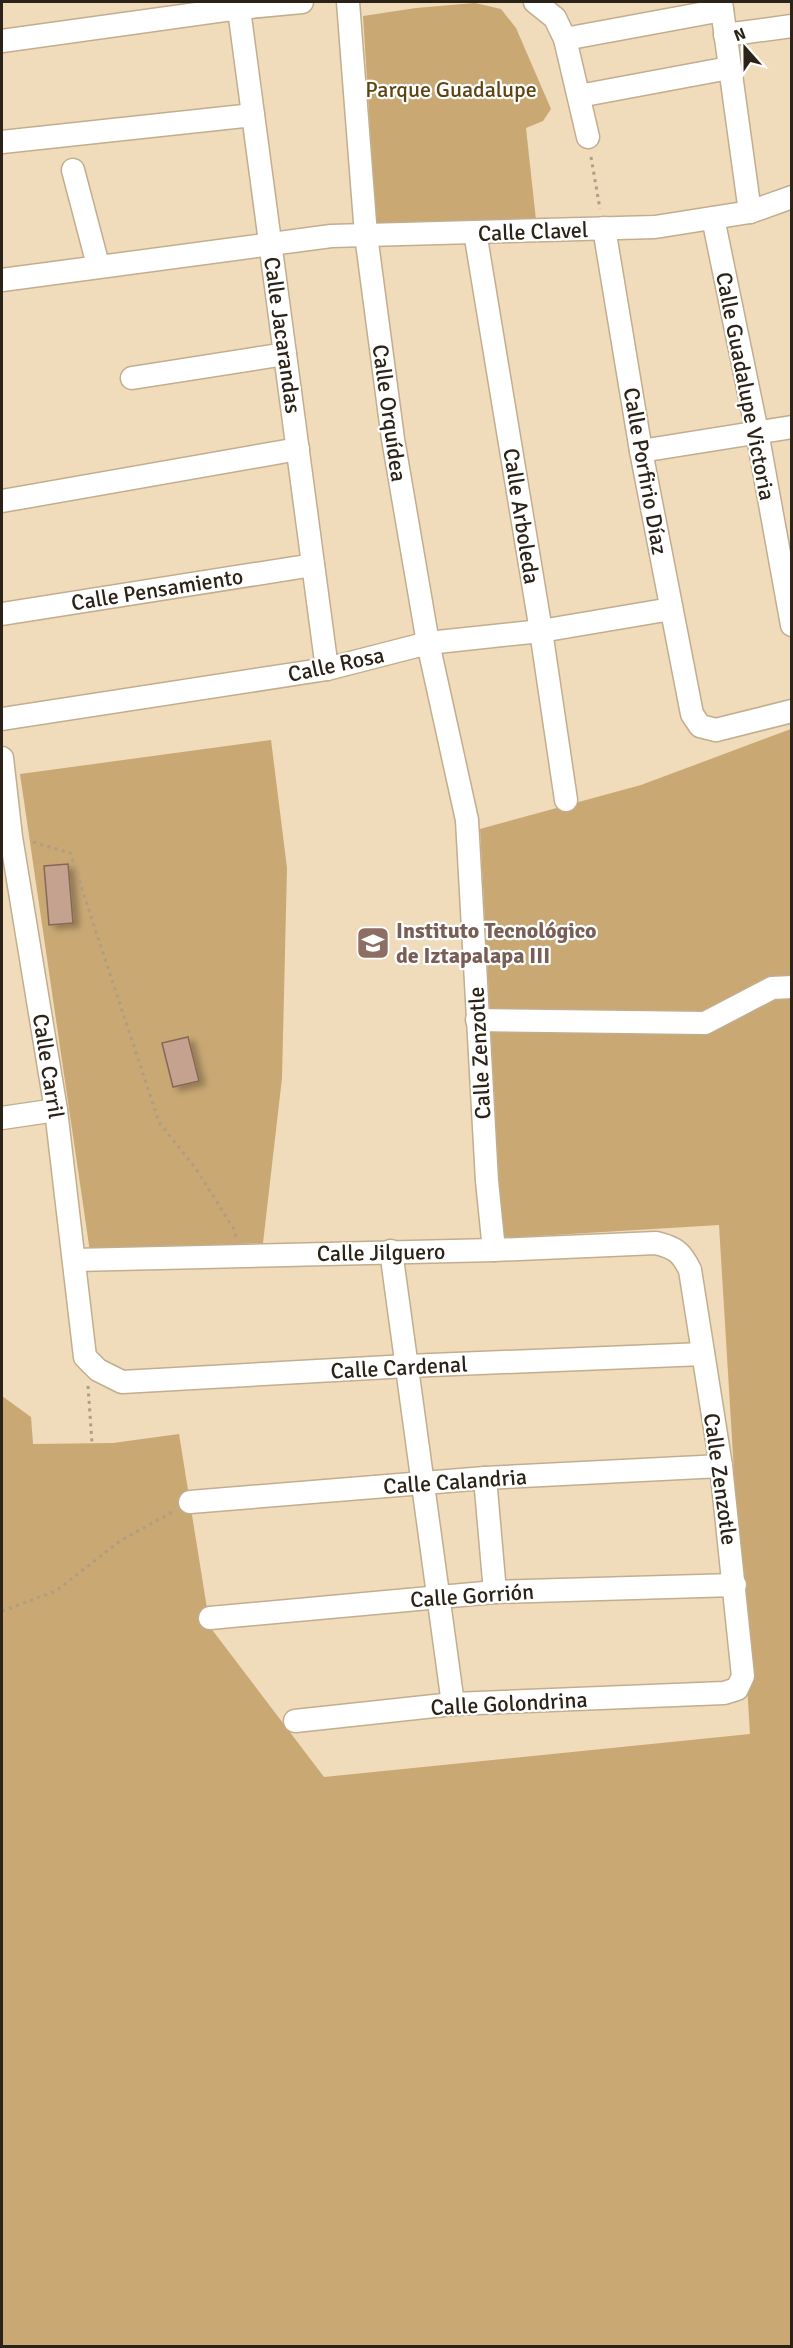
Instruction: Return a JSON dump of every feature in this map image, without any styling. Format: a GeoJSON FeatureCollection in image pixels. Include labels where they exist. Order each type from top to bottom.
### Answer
{"type":"FeatureCollection","features":[{"type":"Feature","properties":{"kind":"street"},"geometry":{"type":"LineString","coordinates":[[2,37],[238,5],[302,2]]}},
{"type":"Feature","properties":{"kind":"street","name":"Calle Orquídea"},"geometry":{"type":"LineString","coordinates":[[348,2],[366,235],[393,439],[428,643],[467,820]]}},
{"type":"Feature","properties":{"kind":"street"},"geometry":{"type":"LineString","coordinates":[[535,2],[555,18],[565,39],[588,137]]}},
{"type":"Feature","properties":{"kind":"street","name":"Calle Jacarandas"},"geometry":{"type":"LineString","coordinates":[[238,5],[327,669]]}},
{"type":"Feature","properties":{"kind":"street"},"geometry":{"type":"LineString","coordinates":[[565,39],[722,6],[750,212]]}},
{"type":"Feature","properties":{"kind":"street"},"geometry":{"type":"LineString","coordinates":[[725,35],[792,26]]}},
{"type":"Feature","properties":{"kind":"street"},"geometry":{"type":"LineString","coordinates":[[579,96],[729,68]]}},
{"type":"Feature","properties":{"kind":"street"},"geometry":{"type":"LineString","coordinates":[[2,142],[253,115]]}},
{"type":"Feature","properties":{"kind":"street"},"geometry":{"type":"LineString","coordinates":[[73,170],[98,265]]}},
{"type":"Feature","properties":{"kind":"street","name":"Calle Clavel"},"geometry":{"type":"LineString","coordinates":[[2,280],[98,265],[331,236],[655,227],[750,212],[792,197]]}},
{"type":"Feature","properties":{"kind":"street","name":"Calle Guadalupe Victoria"},"geometry":{"type":"LineString","coordinates":[[713,218],[757,432],[792,625]]}},
{"type":"Feature","properties":{"kind":"street","name":"Calle Porfirio Díaz"},"geometry":{"type":"LineString","coordinates":[[604,228],[641,451],[692,714],[700,726],[716,730],[792,711]]}},
{"type":"Feature","properties":{"kind":"street","name":"Calle Arboleda"},"geometry":{"type":"LineString","coordinates":[[475,232],[541,631],[566,800]]}},
{"type":"Feature","properties":{"kind":"street"},"geometry":{"type":"LineString","coordinates":[[132,378],[285,354]]}},
{"type":"Feature","properties":{"kind":"street"},"geometry":{"type":"LineString","coordinates":[[641,451],[792,427]]}},
{"type":"Feature","properties":{"kind":"street"},"geometry":{"type":"LineString","coordinates":[[2,501],[298,449]]}},
{"type":"Feature","properties":{"kind":"street","name":"Calle Pensamiento"},"geometry":{"type":"LineString","coordinates":[[2,614],[313,565]]}},
{"type":"Feature","properties":{"kind":"street","name":"Calle Rosa"},"geometry":{"type":"LineString","coordinates":[[2,719],[327,669],[428,643],[541,631],[671,609]]}},
{"type":"Feature","properties":{"kind":"street","name":"Calle Carril"},"geometry":{"type":"LineString","coordinates":[[2,758],[6,837],[56,1110],[75,1260],[92,1364]]}},
{"type":"Feature","properties":{"kind":"street","name":"Calle Zenzotle"},"geometry":{"type":"LineString","coordinates":[[467,820],[487,1181],[494,1250]]}},
{"type":"Feature","properties":{"kind":"street"},"geometry":{"type":"LineString","coordinates":[[477,1020],[705,1023],[772,988],[792,987]]}},
{"type":"Feature","properties":{"kind":"street"},"geometry":{"type":"LineString","coordinates":[[2,1118],[56,1110]]}},
{"type":"Feature","properties":{"kind":"street","name":"Calle Jilguero"},"geometry":{"type":"LineString","coordinates":[[75,1260],[494,1250],[656,1243],[673,1247],[683,1257]]}},
{"type":"Feature","properties":{"kind":"street"},"geometry":{"type":"LineString","coordinates":[[391,1251],[453,1704]]}},
{"type":"Feature","properties":{"kind":"street","name":"Calle Zenzotle"},"geometry":{"type":"LineString","coordinates":[[683,1257],[690,1270],[721,1466],[735,1586],[743,1676],[737,1689],[724,1693]]}},
{"type":"Feature","properties":{"kind":"street","name":"Calle Cardenal"},"geometry":{"type":"LineString","coordinates":[[92,1364],[122,1382],[407,1365],[703,1354]]}},
{"type":"Feature","properties":{"kind":"street","name":"Calle Calandria"},"geometry":{"type":"LineString","coordinates":[[190,1502],[423,1482],[721,1466]]}},
{"type":"Feature","properties":{"kind":"street"},"geometry":{"type":"LineString","coordinates":[[485,1478],[495,1592]]}},
{"type":"Feature","properties":{"kind":"street","name":"Calle Gorrión"},"geometry":{"type":"LineString","coordinates":[[210,1618],[495,1592],[735,1586]]}},
{"type":"Feature","properties":{"kind":"street","name":"Calle Golondrina"},"geometry":{"type":"LineString","coordinates":[[295,1721],[453,1704],[724,1693]]}},
{"type":"Feature","properties":{"kind":"path"},"geometry":{"type":"LineString","coordinates":[[588,137],[604,228]]}},
{"type":"Feature","properties":{"kind":"path"},"geometry":{"type":"LineString","coordinates":[[6,837],[70,853],[159,1122],[196,1169],[234,1229],[239,1256]]}},
{"type":"Feature","properties":{"kind":"path"},"geometry":{"type":"LineString","coordinates":[[92,1364],[92,1443]]}},
{"type":"Feature","properties":{"kind":"path"},"geometry":{"type":"LineString","coordinates":[[2,1611],[56,1591],[120,1541],[190,1502]]}},
{"type":"Feature","properties":{"kind":"green space","name":"Parque Guadalupe"},"geometry":{"type":"Polygon","coordinates":[[[475,3],[501,9],[516,28],[551,109],[543,121],[526,128],[536,220],[376,224],[363,16],[416,8],[475,3]]]}},
{"type":"Feature","properties":{"kind":"green space"},"geometry":{"type":"Polygon","coordinates":[[[791,729],[791,2346],[2,2346],[2,1396],[31,1417],[33,1444],[113,1443],[179,1434],[210,1627],[324,1777],[750,1734],[719,1225],[502,1238],[480,829],[641,785],[791,729]]]}},
{"type":"Feature","properties":{"kind":"green space"},"geometry":{"type":"Polygon","coordinates":[[[271,740],[287,868],[282,1078],[263,1243],[90,1252],[20,774],[271,740]]]}},
{"type":"Feature","properties":{"kind":"building"},"geometry":{"type":"Polygon","coordinates":[[[68,864],[73,923],[49,925],[44,866],[68,864]]]}},
{"type":"Feature","properties":{"kind":"building"},"geometry":{"type":"Polygon","coordinates":[[[188,1037],[199,1081],[173,1087],[162,1043],[188,1037]]]}},
{"type":"Feature","properties":{"kind":"place","name":"Instituto Tecnológico de Iztapalapa III"},"geometry":{"type":"Point","coordinates":[373,943]}}]}
